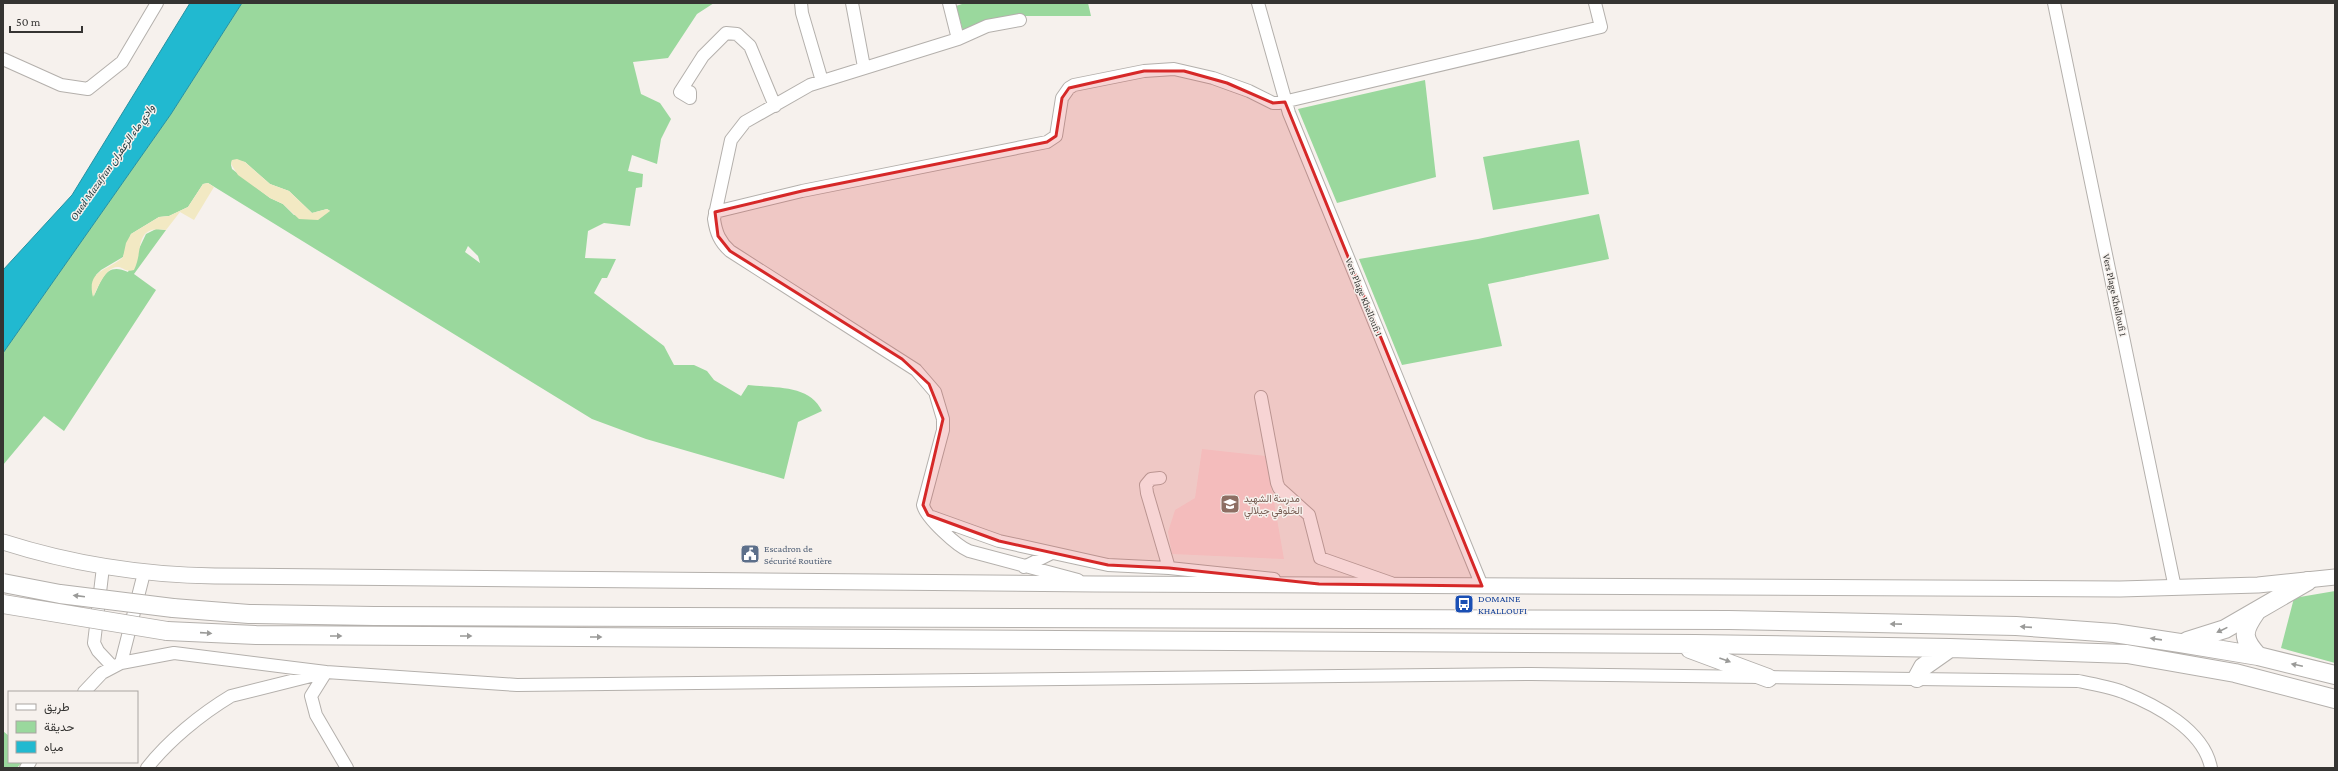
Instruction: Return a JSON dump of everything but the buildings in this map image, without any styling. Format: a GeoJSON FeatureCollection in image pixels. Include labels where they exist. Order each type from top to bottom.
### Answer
{"type":"FeatureCollection","features":[{"type":"Feature","properties":{"kind":"highway"},"geometry":{"type":"LineString","coordinates":[[2180,643],[2217,633],[2308,581]]}},
{"type":"Feature","properties":{"kind":"highway"},"geometry":{"type":"LineString","coordinates":[[3,583],[60,594],[173,608],[249,614],[382,616],[1729,620],[2016,626],[2114,633],[2180,643],[2258,656],[2335,675]]}},
{"type":"Feature","properties":{"kind":"highway"},"geometry":{"type":"LineString","coordinates":[[3,604],[167,631],[264,635],[1674,643],[1950,648],[2127,654],[2235,673],[2335,699]]}},
{"type":"Feature","properties":{"kind":"highway"},"geometry":{"type":"LineString","coordinates":[[2256,612],[2247,627],[2246,638],[2258,656]]}},
{"type":"Feature","properties":{"kind":"highway"},"geometry":{"type":"LineString","coordinates":[[1674,643],[1730,662],[1768,678]]}},
{"type":"Feature","properties":{"kind":"highway"},"geometry":{"type":"LineString","coordinates":[[1917,678],[1923,667],[1950,648]]}},
{"type":"Feature","properties":{"kind":"main road"},"geometry":{"type":"LineString","coordinates":[[3,542],[55,557],[103,567],[144,573],[239,577],[1096,584],[2176,588],[2258,585],[2335,577]]}},
{"type":"Feature","properties":{"kind":"street"},"geometry":{"type":"LineString","coordinates":[[3,59],[61,85],[88,89],[122,62],[157,3]]}},
{"type":"Feature","properties":{"kind":"street"},"geometry":{"type":"LineString","coordinates":[[801,3],[802,13],[822,81]]}},
{"type":"Feature","properties":{"kind":"street"},"geometry":{"type":"LineString","coordinates":[[852,3],[864,67]]}},
{"type":"Feature","properties":{"kind":"street"},"geometry":{"type":"LineString","coordinates":[[949,3],[958,38]]}},
{"type":"Feature","properties":{"kind":"street","name":"Vers Plage Khelloufi 1"},"geometry":{"type":"LineString","coordinates":[[1258,3],[1285,102],[1482,586]]}},
{"type":"Feature","properties":{"kind":"street"},"geometry":{"type":"LineString","coordinates":[[715,212],[802,191],[1047,142],[1056,136],[1062,98],[1069,88],[1074,85],[1144,71],[1174,69],[1241,88],[1273,103],[1285,102],[1601,27],[1596,3]]}},
{"type":"Feature","properties":{"kind":"street","name":"Vers Plage Khelloufi 1"},"geometry":{"type":"LineString","coordinates":[[2054,3],[2176,588]]}},
{"type":"Feature","properties":{"kind":"street"},"geometry":{"type":"LineString","coordinates":[[1020,20],[987,26],[958,38],[810,85],[746,122],[731,140],[714,219],[718,236],[730,251],[902,359],[929,384],[935,392],[943,419],[943,430],[923,505],[928,515],[966,550],[1024,567],[1096,584]]}},
{"type":"Feature","properties":{"kind":"street"},"geometry":{"type":"LineString","coordinates":[[690,92],[690,98],[680,92],[703,56],[726,33],[737,34],[750,46],[775,106]]}},
{"type":"Feature","properties":{"kind":"street"},"geometry":{"type":"LineString","coordinates":[[1261,397],[1277,483],[1279,488],[1309,515],[1316,551],[1320,558],[1396,585]]}},
{"type":"Feature","properties":{"kind":"street"},"geometry":{"type":"LineString","coordinates":[[1160,478],[1151,479],[1146,485],[1169,568]]}},
{"type":"Feature","properties":{"kind":"street"},"geometry":{"type":"LineString","coordinates":[[928,515],[999,541],[1113,566],[1169,568],[1319,584]]}},
{"type":"Feature","properties":{"kind":"street"},"geometry":{"type":"LineString","coordinates":[[1024,567],[1052,553]]}},
{"type":"Feature","properties":{"kind":"street"},"geometry":{"type":"LineString","coordinates":[[103,567],[94,643],[98,651],[117,665]]}},
{"type":"Feature","properties":{"kind":"street"},"geometry":{"type":"LineString","coordinates":[[117,665],[144,573]]}},
{"type":"Feature","properties":{"kind":"street"},"geometry":{"type":"LineString","coordinates":[[85,691],[102,673],[117,665],[174,653],[326,672],[517,685],[1531,674],[1768,678],[2078,680],[2122,692],[2158,708],[2185,729],[2201,744],[2211,768]]}},
{"type":"Feature","properties":{"kind":"street"},"geometry":{"type":"LineString","coordinates":[[147,768],[181,734],[230,696],[326,672]]}},
{"type":"Feature","properties":{"kind":"street"},"geometry":{"type":"LineString","coordinates":[[326,672],[311,696],[316,715],[347,768]]}},
{"type":"Feature","properties":{"kind":"highlighted area"},"geometry":{"type":"Polygon","coordinates":[[[1144,71],[1184,71],[1227,83],[1273,103],[1285,102],[1482,586],[1319,584],[1169,568],[1108,565],[999,541],[928,515],[923,505],[943,419],[929,384],[902,359],[730,251],[718,236],[715,212],[802,191],[1047,142],[1056,136],[1062,98],[1069,88],[1144,71]]]}},
{"type":"Feature","properties":{"kind":"shaded area","name":"مدرسة الشهيد الخلوفي جيلالي"},"geometry":{"type":"Polygon","coordinates":[[[1202,449],[1266,456],[1284,559],[1172,554],[1168,532],[1175,510],[1195,498],[1202,449]]]}},
{"type":"Feature","properties":{"kind":"green space"},"geometry":{"type":"Polygon","coordinates":[[[242,3],[714,3],[697,14],[668,58],[633,62],[641,94],[660,103],[671,119],[661,139],[657,164],[632,155],[628,171],[643,174],[642,187],[636,188],[630,226],[604,223],[588,231],[585,258],[616,259],[607,278],[602,278],[594,293],[664,346],[674,365],[694,365],[707,371],[714,380],[741,396],[748,385],[779,387],[800,392],[809,396],[816,402],[822,411],[798,422],[784,479],[646,439],[592,419],[208,183],[203,184],[188,207],[169,216],[159,217],[131,234],[123,257],[101,270],[96,275],[94,296],[102,278],[110,271],[121,269],[128,272],[146,234],[156,229],[166,230],[134,274],[156,290],[64,431],[44,416],[3,465],[3,353],[171,114],[242,3]],[[232,160],[232,169],[270,198],[283,204],[294,215],[312,213],[289,191],[270,184],[245,162],[232,160]],[[327,209],[312,213],[330,211],[327,209]],[[468,246],[465,252],[480,263],[478,256],[468,246]]]}},
{"type":"Feature","properties":{"kind":"green space"},"geometry":{"type":"Polygon","coordinates":[[[965,3],[1088,3],[1091,16],[1024,16],[963,31],[956,6],[965,3]]]}},
{"type":"Feature","properties":{"kind":"green space"},"geometry":{"type":"Polygon","coordinates":[[[1425,80],[1436,177],[1337,203],[1298,109],[1425,80]]]}},
{"type":"Feature","properties":{"kind":"green space"},"geometry":{"type":"Polygon","coordinates":[[[1579,140],[1589,194],[1493,210],[1483,157],[1579,140]]]}},
{"type":"Feature","properties":{"kind":"green space"},"geometry":{"type":"Polygon","coordinates":[[[1599,214],[1609,259],[1488,284],[1502,346],[1402,365],[1359,259],[1478,239],[1599,214]]]}},
{"type":"Feature","properties":{"kind":"green space"},"geometry":{"type":"Polygon","coordinates":[[[2335,591],[2335,663],[2281,648],[2294,598],[2335,591]]]}},
{"type":"Feature","properties":{"kind":"green space"},"geometry":{"type":"Polygon","coordinates":[[[3,731],[8,735],[8,763],[21,763],[17,768],[3,768],[3,731]]]}},
{"type":"Feature","properties":{"kind":"sand"},"geometry":{"type":"Polygon","coordinates":[[[237,159],[245,162],[270,184],[289,191],[312,213],[327,209],[330,211],[318,220],[299,219],[283,204],[270,198],[238,175],[231,164],[232,160],[237,159]]]}},
{"type":"Feature","properties":{"kind":"sand"},"geometry":{"type":"Polygon","coordinates":[[[208,183],[214,187],[194,220],[180,212],[166,230],[148,231],[141,241],[137,263],[134,270],[132,271],[114,267],[106,273],[93,297],[93,281],[96,276],[123,257],[126,243],[131,234],[159,217],[169,216],[188,207],[203,184],[208,183]]]}},
{"type":"Feature","properties":{"kind":"water","name":"Oued Mazafran وادي ماء الزعفران"},"geometry":{"type":"Polygon","coordinates":[[[190,3],[242,3],[171,114],[3,353],[3,270],[72,195],[190,3]]]}},
{"type":"Feature","properties":{"kind":"place","name":"مدرسة الشهيد الخلوفي جيلالي"},"geometry":{"type":"Point","coordinates":[1230,504]}},
{"type":"Feature","properties":{"kind":"place","name":"Escadron de Sécurité Routière"},"geometry":{"type":"Point","coordinates":[750,554]}},
{"type":"Feature","properties":{"kind":"place","name":"DOMAINE KHALLOUFI"},"geometry":{"type":"Point","coordinates":[1464,604]}}]}
